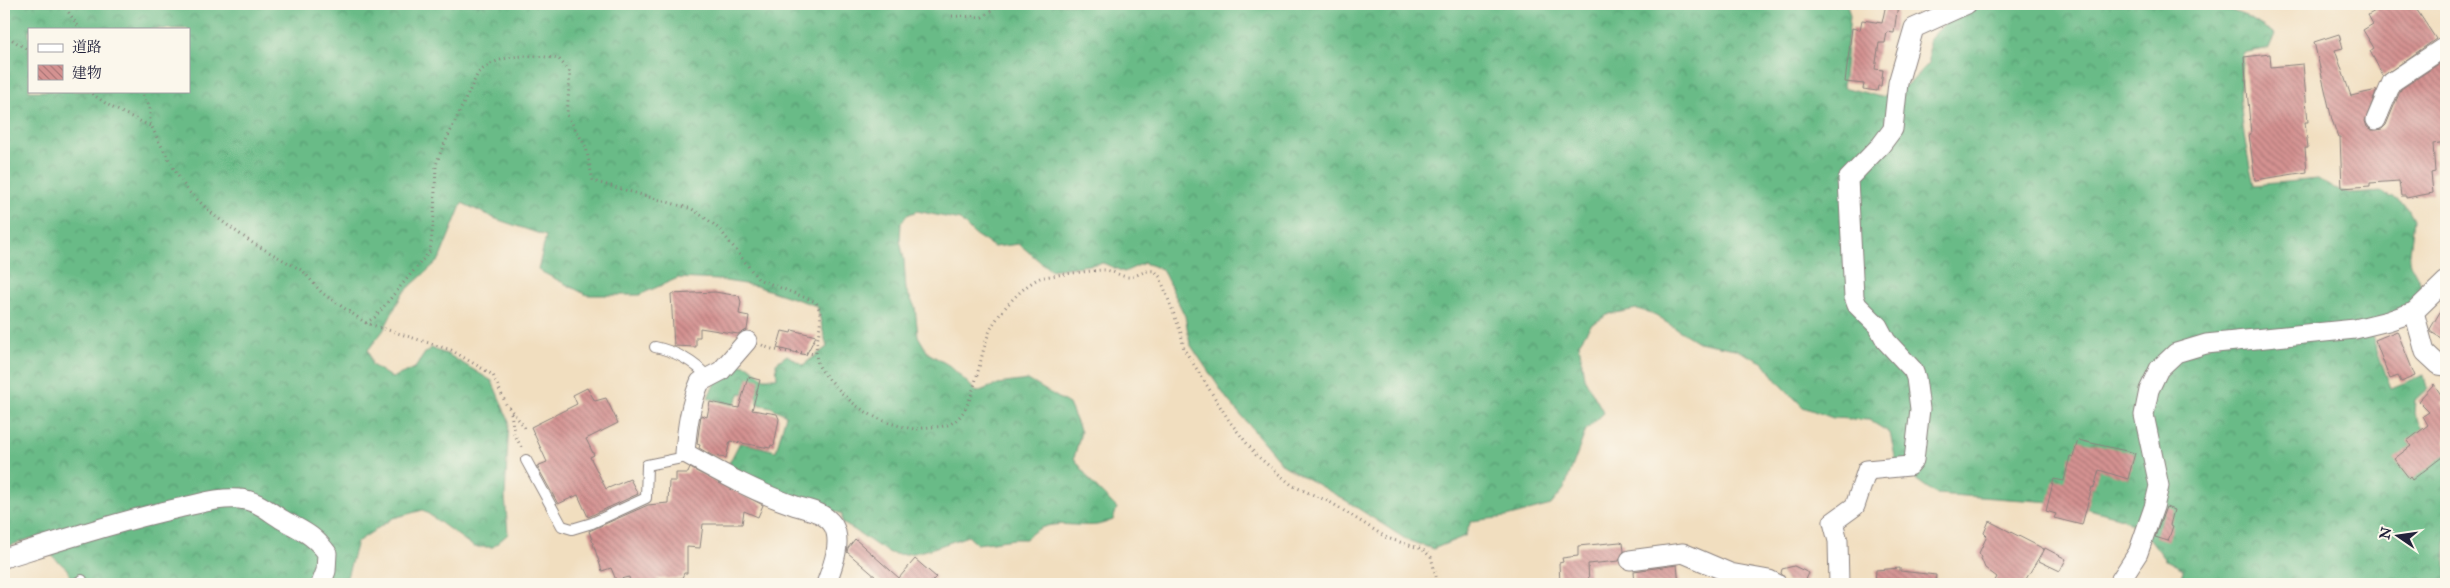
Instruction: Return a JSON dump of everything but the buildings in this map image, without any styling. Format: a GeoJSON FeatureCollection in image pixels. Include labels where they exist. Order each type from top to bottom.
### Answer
{"type":"FeatureCollection","features":[{"type":"Feature","properties":{"kind":"street"},"geometry":{"type":"LineString","coordinates":[[1839,584],[1838,540],[1833,522],[1855,506],[1867,470],[1909,466],[1914,460],[1920,409],[1913,370],[1886,341],[1878,326],[1857,305],[1854,297],[1848,179],[1881,145],[1893,129],[1898,83],[1914,28],[1967,4]]}},
{"type":"Feature","properties":{"kind":"street"},"geometry":{"type":"LineString","coordinates":[[2376,120],[2392,82],[2446,46]]}},
{"type":"Feature","properties":{"kind":"street"},"geometry":{"type":"LineString","coordinates":[[2118,584],[2138,553],[2154,507],[2159,486],[2144,414],[2149,390],[2159,370],[2176,352],[2206,344],[2355,329],[2414,312],[2446,281]]}},
{"type":"Feature","properties":{"kind":"street"},"geometry":{"type":"LineString","coordinates":[[2414,312],[2425,352],[2439,365],[2446,366]]}},
{"type":"Feature","properties":{"kind":"street"},"geometry":{"type":"LineString","coordinates":[[747,341],[721,370],[700,382],[692,401],[685,453],[747,486],[795,506],[817,512],[832,525],[836,536],[836,557],[826,584]]}},
{"type":"Feature","properties":{"kind":"street"},"geometry":{"type":"LineString","coordinates":[[4,558],[168,510],[216,500],[240,498],[260,504],[282,520],[309,533],[319,541],[328,553],[326,571],[321,584]]}},
{"type":"Feature","properties":{"kind":"street"},"geometry":{"type":"LineString","coordinates":[[1630,560],[1683,552],[1730,572],[1769,580],[1777,584]]}},
{"type":"Feature","properties":{"kind":"lane"},"geometry":{"type":"LineString","coordinates":[[655,347],[665,349],[700,367],[708,377]]}},
{"type":"Feature","properties":{"kind":"lane"},"geometry":{"type":"LineString","coordinates":[[526,460],[562,526],[572,529],[592,523],[646,498],[647,465],[672,462],[691,456]]}},
{"type":"Feature","properties":{"kind":"path"},"geometry":{"type":"LineString","coordinates":[[63,4],[79,28]]}},
{"type":"Feature","properties":{"kind":"path"},"geometry":{"type":"LineString","coordinates":[[952,16],[982,17],[1002,4]]}},
{"type":"Feature","properties":{"kind":"path"},"geometry":{"type":"LineString","coordinates":[[4,34],[28,50]]}},
{"type":"Feature","properties":{"kind":"path"},"geometry":{"type":"LineString","coordinates":[[366,323],[376,317],[430,251],[434,216],[436,165],[478,73],[486,65],[534,54],[559,59],[570,72],[567,114],[586,147],[593,181],[692,209],[711,222],[720,231],[758,279],[816,302],[820,308],[820,322],[815,354],[820,368],[854,406],[866,413],[916,429],[952,424],[962,414],[989,332],[1009,304],[1030,285],[1041,278],[1104,270],[1130,277],[1148,270],[1155,270],[1160,277],[1181,332],[1184,349],[1226,414],[1256,455],[1293,486],[1330,502],[1388,538],[1422,549],[1431,557],[1438,584]]}},
{"type":"Feature","properties":{"kind":"path"},"geometry":{"type":"LineString","coordinates":[[89,92],[111,107],[152,127]]}},
{"type":"Feature","properties":{"kind":"path"},"geometry":{"type":"LineString","coordinates":[[141,92],[150,106],[152,127],[189,192],[216,217],[251,242],[303,272],[322,293],[366,323],[376,328],[411,336],[451,350],[493,375],[510,410],[527,430]]}},
{"type":"Feature","properties":{"kind":"path"},"geometry":{"type":"LineString","coordinates":[[747,341],[758,342],[770,349],[815,354]]}},
{"type":"Feature","properties":{"kind":"path"},"geometry":{"type":"LineString","coordinates":[[510,410],[514,433],[526,460]]}},
{"type":"Feature","properties":{"kind":"green space"},"geometry":{"type":"Polygon","coordinates":[[[4,4],[1847,4],[1850,16],[1843,87],[1881,97],[1910,83],[1929,63],[1929,40],[1945,23],[1986,4],[2213,4],[2246,16],[2275,34],[2269,48],[2243,53],[2240,86],[2242,119],[2254,185],[2318,179],[2334,189],[2354,194],[2382,192],[2408,208],[2414,219],[2409,262],[2422,286],[2410,304],[2371,334],[2391,388],[2424,375],[2427,389],[2415,400],[2414,414],[2441,458],[2446,456],[2446,584],[2182,584],[2183,569],[2166,560],[2150,539],[2122,518],[2067,503],[1936,494],[1911,476],[1896,461],[1890,433],[1869,420],[1833,418],[1803,407],[1780,384],[1764,363],[1735,349],[1698,342],[1651,313],[1637,309],[1609,314],[1591,325],[1579,343],[1584,378],[1604,413],[1586,430],[1564,489],[1551,505],[1506,517],[1471,521],[1465,536],[1433,549],[1407,540],[1345,500],[1283,465],[1227,399],[1190,344],[1185,316],[1162,269],[1144,263],[1124,272],[1103,263],[1050,270],[1019,244],[994,247],[974,234],[960,220],[917,211],[907,215],[901,223],[900,240],[904,260],[906,290],[915,307],[918,336],[928,353],[950,366],[977,392],[998,384],[1028,380],[1069,404],[1081,432],[1074,458],[1091,482],[1117,508],[1113,520],[1097,525],[1051,525],[1034,532],[1026,539],[977,544],[968,536],[928,550],[896,554],[882,549],[842,523],[842,514],[769,488],[726,469],[740,442],[776,451],[786,415],[771,407],[757,404],[757,397],[740,393],[734,405],[708,398],[713,387],[736,363],[749,366],[764,378],[777,378],[776,363],[787,355],[803,365],[827,347],[817,306],[756,286],[720,280],[678,278],[639,295],[587,295],[538,270],[546,236],[496,219],[462,203],[439,260],[402,294],[383,331],[368,350],[372,365],[392,378],[415,368],[425,353],[431,348],[449,355],[492,381],[509,421],[505,496],[508,534],[493,547],[474,547],[423,510],[393,518],[357,542],[345,584],[73,584],[67,569],[32,538],[4,548],[4,4]]]}}]}
